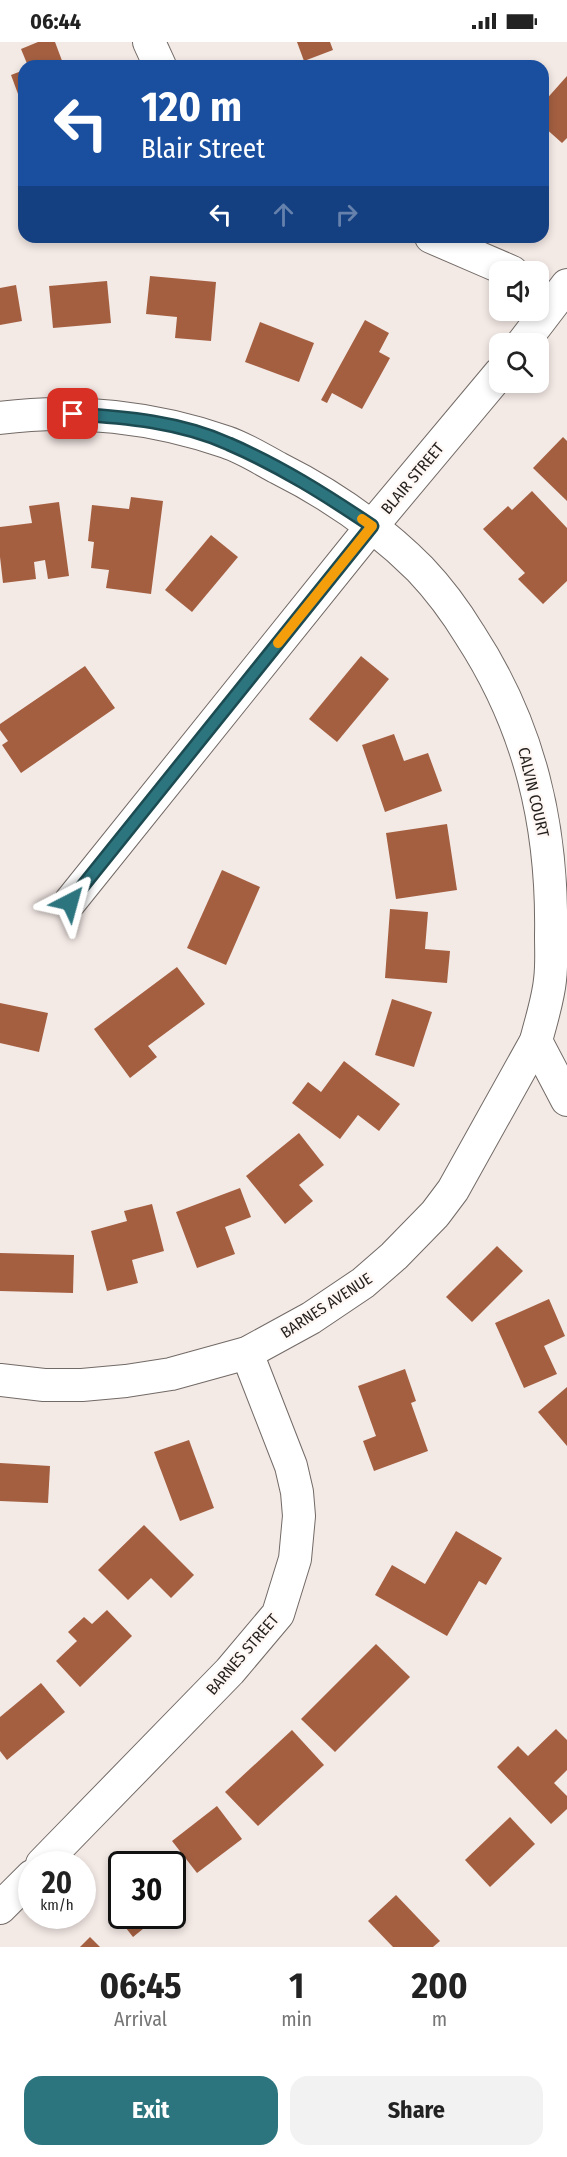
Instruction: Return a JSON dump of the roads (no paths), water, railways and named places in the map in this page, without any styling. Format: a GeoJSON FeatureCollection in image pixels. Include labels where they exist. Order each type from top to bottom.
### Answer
{"type":"FeatureCollection","features":[{"type":"Feature","properties":{"kind":"street"},"geometry":{"type":"LineString","coordinates":[[149,42],[157,60]]}},
{"type":"Feature","properties":{"kind":"street"},"geometry":{"type":"LineString","coordinates":[[445,243],[489,262]]}},
{"type":"Feature","properties":{"kind":"street"},"geometry":{"type":"LineString","coordinates":[[528,333],[555,286]]}},
{"type":"Feature","properties":{"kind":"street","name":"BLAIR STREET"},"geometry":{"type":"LineString","coordinates":[[0,418],[73,414],[112,416],[191,431],[228,443],[306,482],[372,526],[489,386]]}},
{"type":"Feature","properties":{"kind":"street"},"geometry":{"type":"LineString","coordinates":[[70,902],[372,526]]}},
{"type":"Feature","properties":{"kind":"street","name":"CALVIN COURT"},"geometry":{"type":"LineString","coordinates":[[372,526],[421,570],[457,614],[489,663],[505,695],[527,752],[538,791],[548,852],[552,907],[550,981],[536,1041]]}},
{"type":"Feature","properties":{"kind":"street"},"geometry":{"type":"LineString","coordinates":[[536,1041],[567,1100]]}},
{"type":"Feature","properties":{"kind":"street","name":"BARNES AVENUE"},"geometry":{"type":"LineString","coordinates":[[0,1380],[44,1385],[126,1381],[171,1374],[247,1353],[311,1318],[363,1283],[394,1256],[435,1214],[453,1190],[536,1041]]}},
{"type":"Feature","properties":{"kind":"street","name":"BARNES STREET"},"geometry":{"type":"LineString","coordinates":[[55,1851],[230,1671],[278,1614],[295,1559],[299,1536],[297,1492],[291,1466],[247,1353]]}},
{"type":"Feature","properties":{"kind":"street"},"geometry":{"type":"LineString","coordinates":[[0,1908],[18,1890]]}}]}
